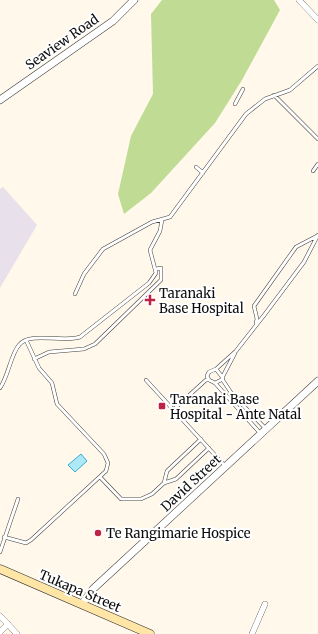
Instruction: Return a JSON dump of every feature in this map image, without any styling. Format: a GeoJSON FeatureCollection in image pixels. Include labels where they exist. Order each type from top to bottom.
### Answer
{"type":"FeatureCollection","features":[{"type":"Feature","properties":{"kind":"main road","name":"Tukapa Street"},"geometry":{"type":"LineString","coordinates":[[0,570],[150,634]]}},
{"type":"Feature","properties":{"kind":"street","name":"Seaview Road"},"geometry":{"type":"LineString","coordinates":[[0,100],[108,24],[134,0]]}},
{"type":"Feature","properties":{"kind":"street"},"geometry":{"type":"LineString","coordinates":[[299,0],[318,20]]}},
{"type":"Feature","properties":{"kind":"street","name":"David Street"},"geometry":{"type":"LineString","coordinates":[[82,604],[94,588],[318,380]]}},
{"type":"Feature","properties":{"kind":"street"},"geometry":{"type":"LineString","coordinates":[[252,634],[265,604]]}},
{"type":"Feature","properties":{"kind":"street"},"geometry":{"type":"LineString","coordinates":[[0,616],[17,634]]}},
{"type":"Feature","properties":{"kind":"street"},"geometry":{"type":"LineString","coordinates":[[0,632],[8,624]]}},
{"type":"Feature","properties":{"kind":"lane"},"geometry":{"type":"LineString","coordinates":[[75,294],[87,269],[103,249],[152,222],[170,217],[246,114],[254,106],[274,95],[290,90],[318,66]]}},
{"type":"Feature","properties":{"kind":"lane"},"geometry":{"type":"LineString","coordinates":[[235,104],[243,89]]}},
{"type":"Feature","properties":{"kind":"lane"},"geometry":{"type":"LineString","coordinates":[[274,95],[318,138]]}},
{"type":"Feature","properties":{"kind":"lane"},"geometry":{"type":"LineString","coordinates":[[313,171],[318,164]]}},
{"type":"Feature","properties":{"kind":"lane"},"geometry":{"type":"LineString","coordinates":[[196,167],[203,173]]}},
{"type":"Feature","properties":{"kind":"lane"},"geometry":{"type":"LineString","coordinates":[[0,388],[16,349],[26,340],[36,338],[70,340],[80,337],[149,283],[154,277],[156,269],[150,250],[160,230],[162,220]]}},
{"type":"Feature","properties":{"kind":"lane"},"geometry":{"type":"LineString","coordinates":[[255,324],[257,319],[254,306],[263,292],[296,247],[318,235]]}},
{"type":"Feature","properties":{"kind":"lane"},"geometry":{"type":"LineString","coordinates":[[215,383],[223,378],[236,351],[255,324],[304,262],[318,235]]}},
{"type":"Feature","properties":{"kind":"lane"},"geometry":{"type":"LineString","coordinates":[[34,359],[56,351],[84,349],[101,340],[161,280],[161,268],[156,269]]}},
{"type":"Feature","properties":{"kind":"lane"},"geometry":{"type":"LineString","coordinates":[[4,537],[26,543],[31,540],[106,471],[108,463],[104,454],[57,404],[52,383],[38,368],[26,340]]}},
{"type":"Feature","properties":{"kind":"lane"},"geometry":{"type":"LineString","coordinates":[[209,380],[208,373],[216,369],[236,351]]}},
{"type":"Feature","properties":{"kind":"lane"},"geometry":{"type":"LineString","coordinates":[[216,369],[232,394],[263,431]]}},
{"type":"Feature","properties":{"kind":"lane"},"geometry":{"type":"LineString","coordinates":[[146,380],[226,467]]}},
{"type":"Feature","properties":{"kind":"lane"},"geometry":{"type":"LineString","coordinates":[[174,409],[206,380],[209,380],[215,383],[263,431]]}},
{"type":"Feature","properties":{"kind":"lane"},"geometry":{"type":"LineString","coordinates":[[164,483],[167,471],[201,439]]}},
{"type":"Feature","properties":{"kind":"lane"},"geometry":{"type":"LineString","coordinates":[[100,477],[121,498],[132,500],[141,499],[152,494],[164,483],[176,478],[209,448]]}},
{"type":"Feature","properties":{"kind":"lane"},"geometry":{"type":"LineString","coordinates":[[0,552],[18,499]]}},
{"type":"Feature","properties":{"kind":"shaded area"},"geometry":{"type":"Polygon","coordinates":[[[3,187],[37,225],[0,288],[0,189],[3,187]]]}},
{"type":"Feature","properties":{"kind":"green space"},"geometry":{"type":"Polygon","coordinates":[[[162,0],[274,0],[280,10],[242,80],[215,123],[151,193],[124,214],[118,194],[131,136],[153,94],[151,14],[162,0]]]}},
{"type":"Feature","properties":{"kind":"water"},"geometry":{"type":"Polygon","coordinates":[[[81,454],[87,461],[75,472],[68,465],[81,454]]]}},
{"type":"Feature","properties":{"kind":"place","name":"Taranaki Base Hospital"},"geometry":{"type":"Point","coordinates":[150,300]}},
{"type":"Feature","properties":{"kind":"place","name":"Taranaki Base Hospital - Ante Natal"},"geometry":{"type":"Point","coordinates":[162,406]}},
{"type":"Feature","properties":{"kind":"place","name":"Te Rangimarie Hospice"},"geometry":{"type":"Point","coordinates":[98,533]}}]}
